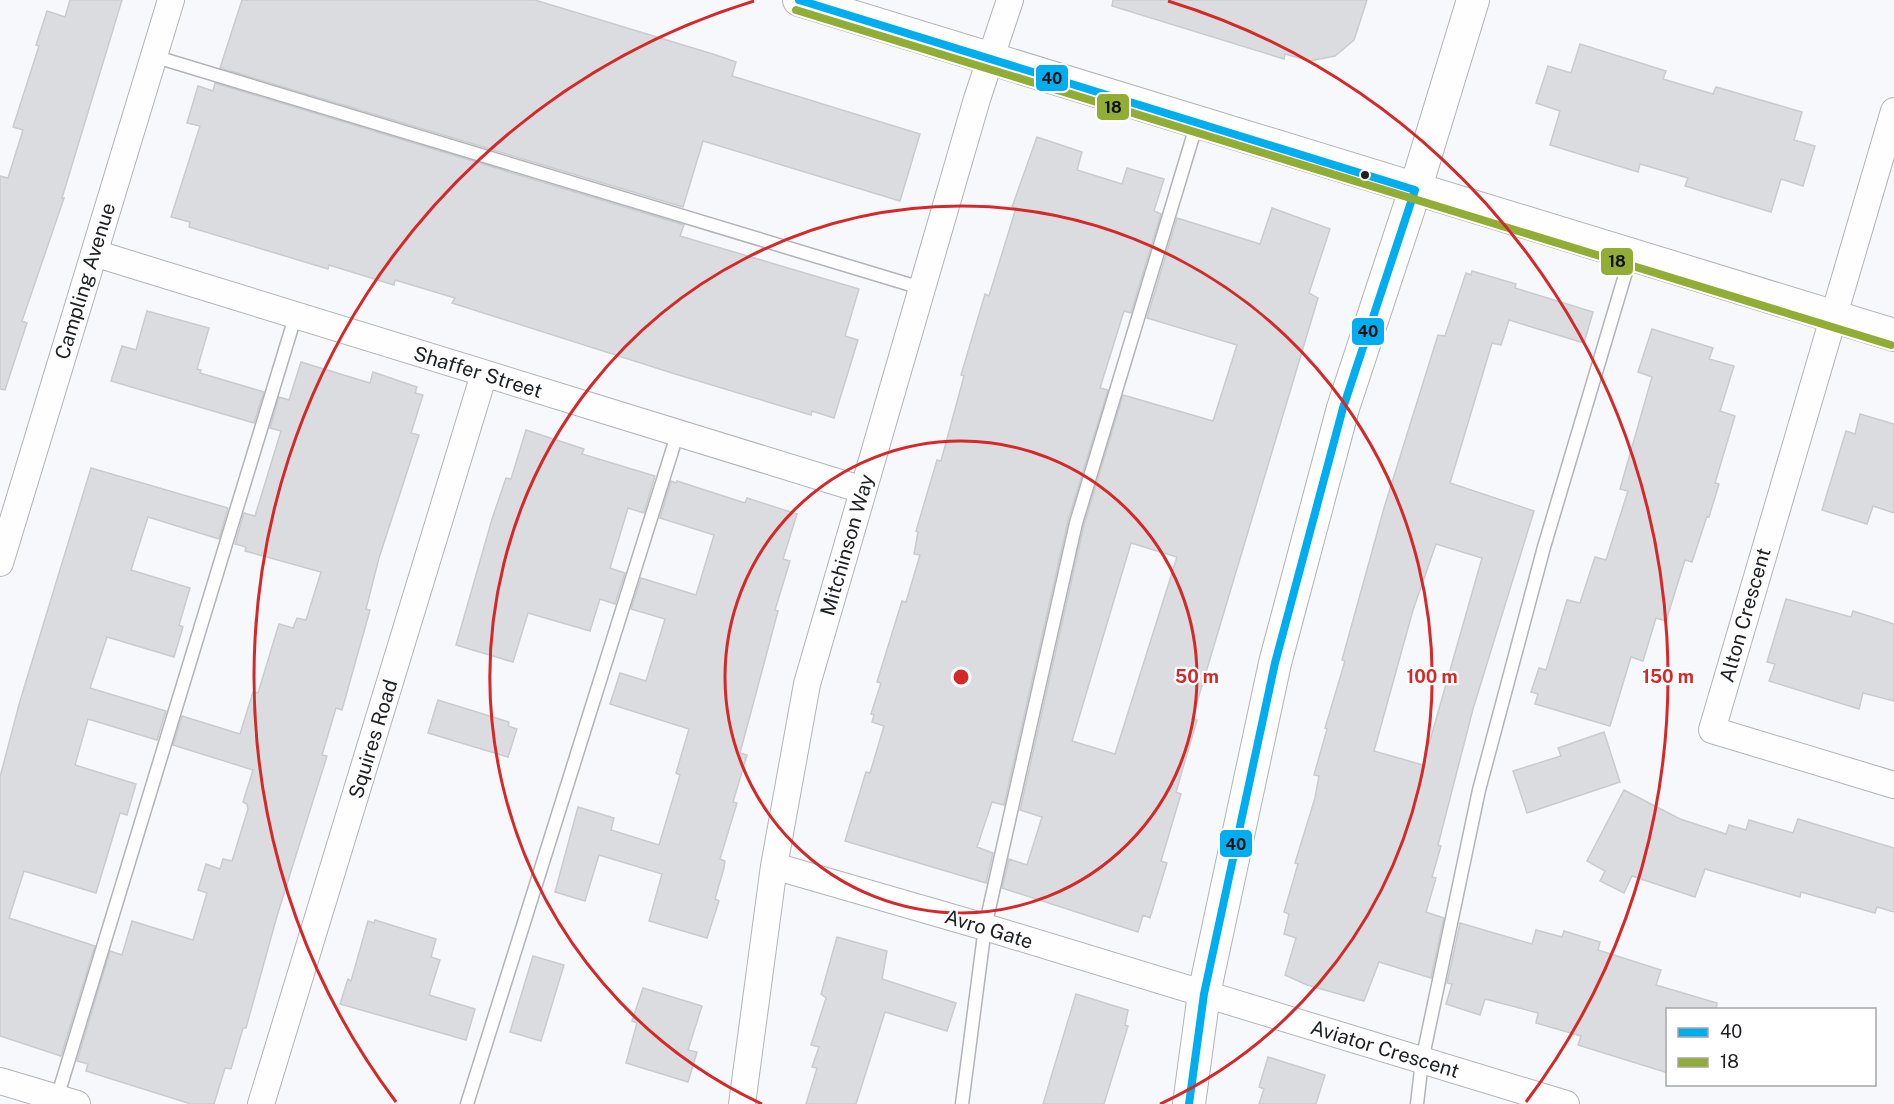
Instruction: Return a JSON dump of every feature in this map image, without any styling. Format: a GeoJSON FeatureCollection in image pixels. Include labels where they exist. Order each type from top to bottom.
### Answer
{"type":"FeatureCollection","features":[{"type":"Feature","properties":{"kind":"street","name":"Campling Avenue"},"geometry":{"type":"LineString","coordinates":[[0,563],[171,0]]}},
{"type":"Feature","properties":{"kind":"street"},"geometry":{"type":"LineString","coordinates":[[799,0],[1894,335]]}},
{"type":"Feature","properties":{"kind":"street","name":"Mitchinson Way"},"geometry":{"type":"LineString","coordinates":[[742,1104],[774,866],[807,684],[921,288],[989,59],[1010,0]]}},
{"type":"Feature","properties":{"kind":"street"},"geometry":{"type":"LineString","coordinates":[[1189,1104],[1204,994],[1278,651],[1343,408],[1415,190],[1473,0]]}},
{"type":"Feature","properties":{"kind":"street"},"geometry":{"type":"LineString","coordinates":[[1832,316],[1894,111]]}},
{"type":"Feature","properties":{"kind":"street","name":"Shaffer Street"},"geometry":{"type":"LineString","coordinates":[[94,253],[863,490]]}},
{"type":"Feature","properties":{"kind":"street","name":"Alton Crescent"},"geometry":{"type":"LineString","coordinates":[[1832,316],[1712,730],[1894,785]]}},
{"type":"Feature","properties":{"kind":"street","name":"Squires Road"},"geometry":{"type":"LineString","coordinates":[[261,1104],[484,374]]}},
{"type":"Feature","properties":{"kind":"street","name":"Avro Gate"},"geometry":{"type":"LineString","coordinates":[[774,866],[1204,994]]}},
{"type":"Feature","properties":{"kind":"street","name":"Aviator Crescent"},"geometry":{"type":"LineString","coordinates":[[1204,994],[1566,1104]]}},
{"type":"Feature","properties":{"kind":"street"},"geometry":{"type":"LineString","coordinates":[[0,1081],[67,1101]]}},
{"type":"Feature","properties":{"kind":"lane"},"geometry":{"type":"LineString","coordinates":[[153,56],[921,288]]}},
{"type":"Feature","properties":{"kind":"lane"},"geometry":{"type":"LineString","coordinates":[[962,1104],[985,927],[1076,523],[1197,123]]}},
{"type":"Feature","properties":{"kind":"lane"},"geometry":{"type":"LineString","coordinates":[[1417,1104],[1422,1061],[1479,790],[1544,547],[1631,255]]}},
{"type":"Feature","properties":{"kind":"lane"},"geometry":{"type":"LineString","coordinates":[[67,1101],[296,314]]}},
{"type":"Feature","properties":{"kind":"lane"},"geometry":{"type":"LineString","coordinates":[[467,1104],[678,432]]}},
{"type":"Feature","properties":{"kind":"building"},"geometry":{"type":"Polygon","coordinates":[[[70,0],[122,0],[62,198],[64,198],[22,321],[27,323],[5,390],[0,389],[0,176],[8,178],[23,130],[13,127],[39,46],[36,45],[47,11],[65,17],[70,0]]]}},
{"type":"Feature","properties":{"kind":"building"},"geometry":{"type":"Polygon","coordinates":[[[242,0],[535,0],[716,55],[736,62],[732,76],[920,134],[900,201],[703,141],[683,207],[220,68],[242,0]]]}},
{"type":"Feature","properties":{"kind":"building"},"geometry":{"type":"Polygon","coordinates":[[[1113,0],[1367,0],[1354,40],[1335,56],[1310,61],[1285,54],[1284,59],[1112,6],[1113,0]]]}},
{"type":"Feature","properties":{"kind":"building"},"geometry":{"type":"Polygon","coordinates":[[[1580,44],[1666,71],[1663,79],[1713,94],[1716,87],[1802,112],[1794,140],[1815,146],[1803,186],[1781,179],[1771,212],[1685,186],[1688,178],[1640,164],[1638,172],[1550,145],[1560,111],[1536,103],[1548,66],[1571,73],[1580,44]]]}},
{"type":"Feature","properties":{"kind":"building"},"geometry":{"type":"Polygon","coordinates":[[[215,83],[684,225],[680,236],[859,289],[845,336],[858,340],[834,418],[812,411],[811,415],[672,373],[452,303],[455,298],[395,280],[394,285],[329,265],[328,269],[189,227],[190,222],[171,217],[200,126],[187,123],[198,86],[213,91],[215,83]]]}},
{"type":"Feature","properties":{"kind":"building"},"geometry":{"type":"Polygon","coordinates":[[[1037,137],[1082,152],[1077,170],[1122,184],[1127,168],[1164,179],[1154,211],[1161,214],[1131,313],[1124,311],[1100,388],[1108,390],[1068,521],[1004,805],[992,802],[977,847],[993,853],[986,883],[845,841],[866,772],[870,773],[884,726],[872,722],[874,715],[871,714],[881,683],[877,682],[902,601],[906,602],[920,555],[914,554],[918,532],[916,531],[937,460],[941,461],[964,376],[961,375],[985,294],[989,296],[1016,208],[1012,207],[1037,137]]]}},
{"type":"Feature","properties":{"kind":"building"},"geometry":{"type":"Polygon","coordinates":[[[1272,208],[1330,229],[1309,293],[1318,298],[1192,719],[1197,720],[1176,792],[1181,794],[1161,861],[1167,863],[1150,918],[1143,915],[1138,932],[1002,888],[1009,859],[1027,865],[1042,817],[1020,810],[1084,525],[1123,395],[1213,421],[1237,345],[1147,318],[1177,218],[1260,244],[1272,208]],[[1131,543],[1072,741],[1115,754],[1177,557],[1131,543]]]}},
{"type":"Feature","properties":{"kind":"building"},"geometry":{"type":"Polygon","coordinates":[[[1472,271],[1516,284],[1515,288],[1593,312],[1584,343],[1509,320],[1501,345],[1492,343],[1450,483],[1534,511],[1473,709],[1438,845],[1441,846],[1432,877],[1436,878],[1426,912],[1444,918],[1431,978],[1379,962],[1364,1001],[1307,985],[1285,975],[1296,938],[1284,934],[1289,914],[1284,912],[1298,864],[1295,863],[1315,798],[1319,776],[1314,775],[1327,729],[1325,728],[1345,661],[1342,660],[1384,508],[1438,335],[1445,336],[1466,273],[1471,275],[1472,271]],[[1436,544],[1413,610],[1374,751],[1423,765],[1482,558],[1436,544]]]}},
{"type":"Feature","properties":{"kind":"building"},"geometry":{"type":"Polygon","coordinates":[[[147,311],[209,328],[197,369],[201,370],[200,373],[264,392],[254,423],[111,381],[122,346],[136,350],[147,311]]]}},
{"type":"Feature","properties":{"kind":"building"},"geometry":{"type":"Polygon","coordinates":[[[1652,329],[1713,348],[1709,359],[1734,366],[1720,411],[1735,416],[1715,483],[1719,484],[1692,562],[1685,560],[1666,621],[1656,618],[1643,661],[1631,657],[1610,726],[1535,704],[1538,694],[1531,692],[1539,668],[1546,670],[1567,600],[1580,603],[1595,557],[1606,560],[1628,491],[1620,489],[1652,377],[1638,372],[1652,329]]]}},
{"type":"Feature","properties":{"kind":"building"},"geometry":{"type":"Polygon","coordinates":[[[301,362],[370,383],[373,372],[417,387],[415,393],[423,395],[411,433],[419,435],[379,558],[366,609],[370,610],[342,710],[336,708],[322,755],[327,756],[277,916],[246,1028],[243,1028],[231,1069],[225,1068],[214,1104],[191,1104],[86,1071],[88,1064],[77,1061],[110,951],[122,955],[132,921],[193,940],[207,893],[198,890],[206,864],[220,869],[223,859],[232,861],[248,809],[247,804],[243,802],[253,770],[173,745],[182,716],[240,734],[253,692],[258,693],[279,624],[293,628],[297,618],[306,620],[321,572],[245,551],[246,547],[235,544],[244,513],[255,516],[281,431],[270,428],[279,397],[289,400],[301,362]]]}},
{"type":"Feature","properties":{"kind":"building"},"geometry":{"type":"Polygon","coordinates":[[[1860,414],[1894,424],[1894,513],[1873,506],[1867,524],[1822,510],[1846,431],[1855,434],[1860,414]]]}},
{"type":"Feature","properties":{"kind":"building"},"geometry":{"type":"Polygon","coordinates":[[[526,430],[584,449],[582,454],[655,476],[644,513],[628,508],[610,568],[625,573],[615,604],[600,599],[590,631],[528,613],[513,662],[456,645],[492,519],[506,478],[511,479],[526,430]]]}},
{"type":"Feature","properties":{"kind":"building"},"geometry":{"type":"Polygon","coordinates":[[[91,468],[228,508],[219,539],[148,517],[131,570],[190,588],[179,625],[183,627],[174,657],[107,637],[90,688],[166,711],[157,740],[88,719],[75,765],[136,784],[127,815],[120,813],[96,893],[24,871],[9,918],[95,946],[61,1056],[0,1036],[0,777],[20,701],[91,468]]]}},
{"type":"Feature","properties":{"kind":"building"},"geometry":{"type":"Polygon","coordinates":[[[671,481],[745,503],[747,498],[797,514],[783,559],[790,561],[775,610],[778,611],[740,753],[747,755],[733,802],[737,803],[720,859],[725,861],[715,899],[719,901],[707,938],[649,921],[662,874],[599,855],[585,901],[555,892],[578,807],[614,818],[611,830],[659,845],[680,775],[676,773],[689,729],[610,704],[620,673],[646,681],[665,619],[631,609],[641,578],[696,595],[714,535],[660,518],[671,481]]]}},
{"type":"Feature","properties":{"kind":"building"},"geometry":{"type":"Polygon","coordinates":[[[1786,599],[1851,617],[1853,611],[1894,624],[1894,701],[1863,693],[1859,709],[1769,681],[1775,664],[1767,662],[1786,599]]]}},
{"type":"Feature","properties":{"kind":"building"},"geometry":{"type":"Polygon","coordinates":[[[438,700],[509,722],[508,726],[517,729],[508,757],[428,733],[438,700]]]}},
{"type":"Feature","properties":{"kind":"building"},"geometry":{"type":"Polygon","coordinates":[[[1604,732],[1620,782],[1527,813],[1513,771],[1561,756],[1558,748],[1604,732]]]}},
{"type":"Feature","properties":{"kind":"building"},"geometry":{"type":"Polygon","coordinates":[[[1624,790],[1680,819],[1726,834],[1729,825],[1746,830],[1749,820],[1793,833],[1798,819],[1894,848],[1894,912],[1877,907],[1875,913],[1801,892],[1800,897],[1705,869],[1695,897],[1632,876],[1624,893],[1600,881],[1605,871],[1587,861],[1624,790]]]}},
{"type":"Feature","properties":{"kind":"building"},"geometry":{"type":"Polygon","coordinates":[[[375,920],[436,939],[431,957],[440,960],[429,995],[475,1009],[466,1040],[340,1004],[348,979],[351,981],[368,921],[374,923],[375,920]]]}},
{"type":"Feature","properties":{"kind":"building"},"geometry":{"type":"Polygon","coordinates":[[[1460,923],[1532,944],[1536,930],[1562,937],[1564,931],[1600,942],[1598,950],[1661,970],[1656,985],[1717,1003],[1716,1008],[1666,1008],[1666,1072],[1578,1045],[1581,1036],[1536,1023],[1538,1013],[1485,999],[1480,1015],[1446,1004],[1452,984],[1447,983],[1460,923]]]}},
{"type":"Feature","properties":{"kind":"building"},"geometry":{"type":"Polygon","coordinates":[[[837,937],[887,951],[882,979],[956,1003],[947,1031],[885,1012],[856,1104],[806,1104],[817,1068],[812,1067],[819,1047],[811,1045],[826,998],[821,994],[837,937]]]}},
{"type":"Feature","properties":{"kind":"building"},"geometry":{"type":"Polygon","coordinates":[[[533,956],[564,965],[541,1041],[510,1032],[533,956]]]}},
{"type":"Feature","properties":{"kind":"building"},"geometry":{"type":"Polygon","coordinates":[[[643,988],[702,1006],[688,1050],[697,1052],[688,1082],[626,1063],[637,1023],[632,1021],[643,988]]]}},
{"type":"Feature","properties":{"kind":"building"},"geometry":{"type":"Polygon","coordinates":[[[1076,994],[1128,1010],[1125,1025],[1128,1026],[1104,1104],[1043,1104],[1076,994]]]}},
{"type":"Feature","properties":{"kind":"building"},"geometry":{"type":"Polygon","coordinates":[[[1268,1057],[1325,1075],[1316,1104],[1259,1104],[1264,1089],[1259,1087],[1268,1057]]]}},
{"type":"Feature","properties":{"kind":"transit line","name":"40"},"geometry":{"type":"LineString","coordinates":[[799,0],[1415,190],[1343,408],[1275,663],[1204,994],[1189,1104]]}},
{"type":"Feature","properties":{"kind":"transit line","name":"18"},"geometry":{"type":"LineString","coordinates":[[796,10],[1891,345]]}}]}
